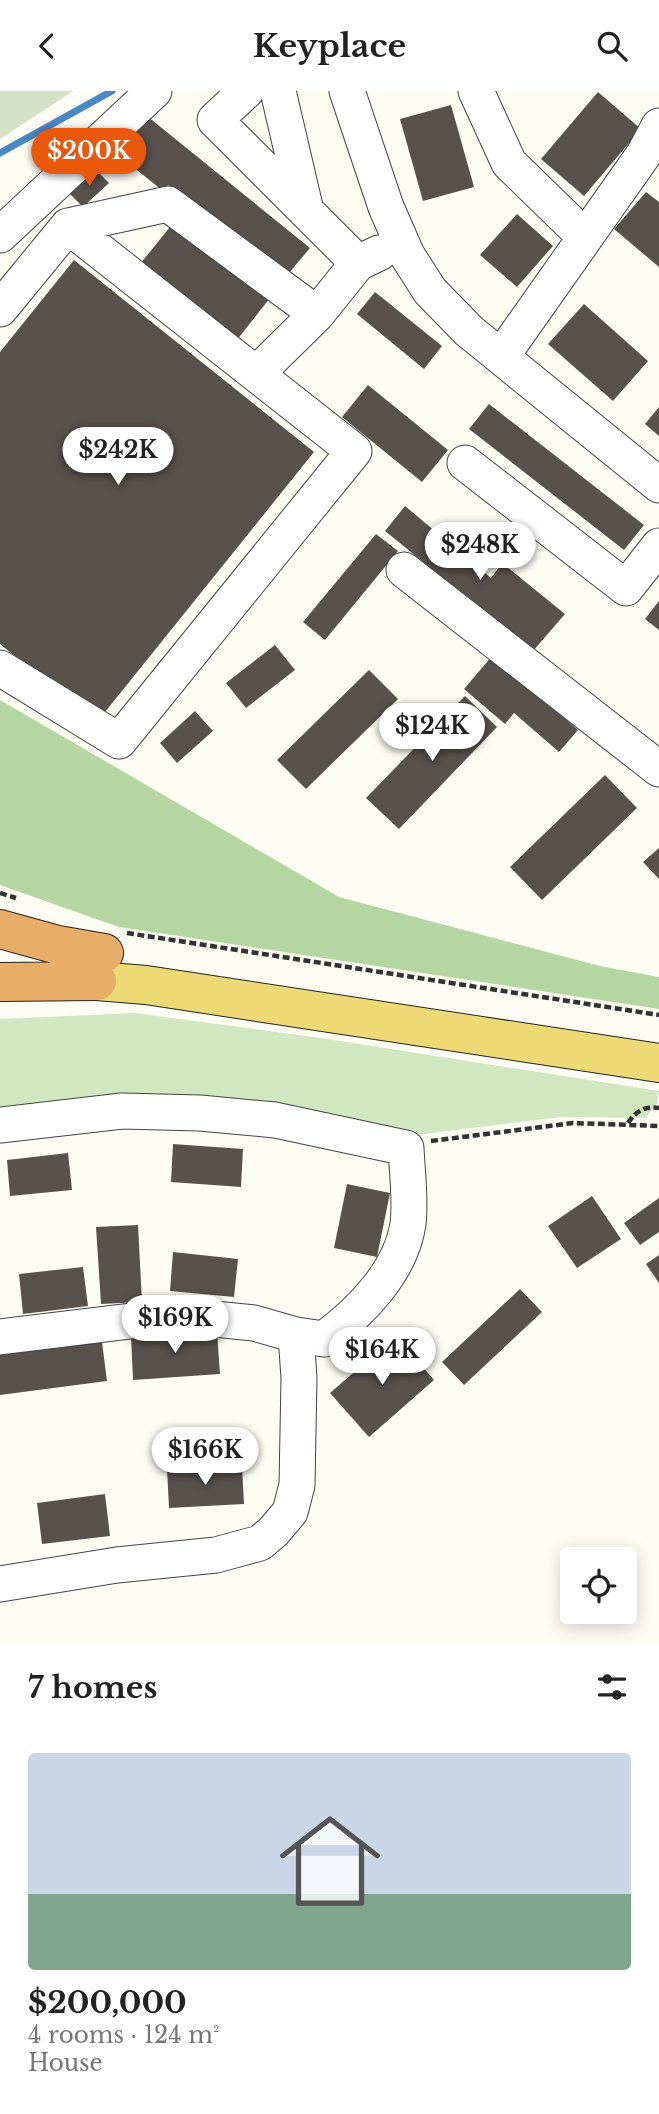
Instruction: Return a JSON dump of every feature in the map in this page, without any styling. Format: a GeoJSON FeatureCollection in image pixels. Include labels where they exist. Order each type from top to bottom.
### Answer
{"type":"FeatureCollection","features":[{"type":"Feature","properties":{"kind":"highway"},"geometry":{"type":"LineString","coordinates":[[12,915],[58,946],[108,955]]}},
{"type":"Feature","properties":{"kind":"highway"},"geometry":{"type":"LineString","coordinates":[[0,982],[108,955]]}},
{"type":"Feature","properties":{"kind":"main road"},"geometry":{"type":"LineString","coordinates":[[108,955],[659,1037]]}},
{"type":"Feature","properties":{"kind":"main road"},"geometry":{"type":"LineString","coordinates":[[108,955],[146,985],[659,1063]]}},
{"type":"Feature","properties":{"kind":"street"},"geometry":{"type":"LineString","coordinates":[[0,236],[154,91]]}},
{"type":"Feature","properties":{"kind":"street"},"geometry":{"type":"LineString","coordinates":[[246,91],[215,120],[358,263]]}},
{"type":"Feature","properties":{"kind":"street"},"geometry":{"type":"LineString","coordinates":[[278,91],[306,211]]}},
{"type":"Feature","properties":{"kind":"street"},"geometry":{"type":"LineString","coordinates":[[347,91],[401,242],[422,279],[442,305],[500,357],[659,485]]}},
{"type":"Feature","properties":{"kind":"street"},"geometry":{"type":"LineString","coordinates":[[476,91],[509,163],[585,237]]}},
{"type":"Feature","properties":{"kind":"street"},"geometry":{"type":"LineString","coordinates":[[500,357],[585,237],[654,149]]}},
{"type":"Feature","properties":{"kind":"street"},"geometry":{"type":"LineString","coordinates":[[0,309],[68,226],[168,204],[317,314]]}},
{"type":"Feature","properties":{"kind":"street"},"geometry":{"type":"LineString","coordinates":[[0,668],[119,741],[354,451],[68,226]]}},
{"type":"Feature","properties":{"kind":"street"},"geometry":{"type":"LineString","coordinates":[[256,374],[317,314],[358,263],[401,242]]}},
{"type":"Feature","properties":{"kind":"street"},"geometry":{"type":"LineString","coordinates":[[465,463],[626,588],[659,546]]}},
{"type":"Feature","properties":{"kind":"street"},"geometry":{"type":"LineString","coordinates":[[404,570],[659,769]]}},
{"type":"Feature","properties":{"kind":"street"},"geometry":{"type":"LineString","coordinates":[[0,1125],[122,1111],[200,1113],[275,1120],[407,1147],[408,1224],[393,1267],[350,1320],[324,1339],[296,1335],[254,1322],[204,1318],[139,1320],[0,1337]]}},
{"type":"Feature","properties":{"kind":"street"},"geometry":{"type":"LineString","coordinates":[[0,1584],[117,1565],[216,1555],[260,1542],[273,1532],[290,1512],[297,1486],[299,1378],[296,1335]]}},
{"type":"Feature","properties":{"kind":"path"},"geometry":{"type":"LineString","coordinates":[[0,893],[12,915]]}},
{"type":"Feature","properties":{"kind":"path"},"geometry":{"type":"LineString","coordinates":[[108,955],[659,1015]]}},
{"type":"Feature","properties":{"kind":"path"},"geometry":{"type":"LineString","coordinates":[[627,1124],[640,1110],[659,1108]]}},
{"type":"Feature","properties":{"kind":"path"},"geometry":{"type":"LineString","coordinates":[[407,1147],[437,1139],[573,1123],[659,1126]]}},
{"type":"Feature","properties":{"kind":"green space"},"geometry":{"type":"Polygon","coordinates":[[[0,91],[73,91],[0,139],[0,91]]]}},
{"type":"Feature","properties":{"kind":"green space"},"geometry":{"type":"Polygon","coordinates":[[[0,700],[339,897],[600,966],[659,977],[659,1009],[119,927],[0,885],[0,700]]]}},
{"type":"Feature","properties":{"kind":"green space"},"geometry":{"type":"Polygon","coordinates":[[[135,1013],[321,1038],[659,1091],[657,1104],[645,1118],[561,1117],[416,1135],[270,1101],[111,1099],[0,1114],[0,1019],[135,1013]]]}},
{"type":"Feature","properties":{"kind":"building"},"geometry":{"type":"Polygon","coordinates":[[[598,92],[641,129],[584,196],[541,159],[598,92]]]}},
{"type":"Feature","properties":{"kind":"building"},"geometry":{"type":"Polygon","coordinates":[[[451,105],[474,187],[423,201],[400,119],[451,105]]]}},
{"type":"Feature","properties":{"kind":"building"},"geometry":{"type":"Polygon","coordinates":[[[147,116],[310,248],[284,279],[168,185],[163,191],[117,154],[147,116]]]}},
{"type":"Feature","properties":{"kind":"building"},"geometry":{"type":"Polygon","coordinates":[[[94,168],[109,183],[83,207],[69,193],[94,168]]]}},
{"type":"Feature","properties":{"kind":"building"},"geometry":{"type":"Polygon","coordinates":[[[646,192],[659,202],[659,267],[614,229],[646,192]]]}},
{"type":"Feature","properties":{"kind":"building"},"geometry":{"type":"Polygon","coordinates":[[[517,214],[553,246],[517,287],[480,255],[517,214]]]}},
{"type":"Feature","properties":{"kind":"building"},"geometry":{"type":"Polygon","coordinates":[[[174,222],[270,298],[233,345],[136,269],[174,222]]]}},
{"type":"Feature","properties":{"kind":"building"},"geometry":{"type":"Polygon","coordinates":[[[74,260],[314,452],[97,722],[0,644],[0,352],[74,260]]]}},
{"type":"Feature","properties":{"kind":"building"},"geometry":{"type":"Polygon","coordinates":[[[375,292],[442,346],[424,369],[357,314],[375,292]]]}},
{"type":"Feature","properties":{"kind":"building"},"geometry":{"type":"Polygon","coordinates":[[[584,304],[648,361],[613,401],[548,344],[584,304]]]}},
{"type":"Feature","properties":{"kind":"building"},"geometry":{"type":"Polygon","coordinates":[[[368,385],[448,450],[422,482],[342,417],[368,385]]]}},
{"type":"Feature","properties":{"kind":"building"},"geometry":{"type":"Polygon","coordinates":[[[489,404],[644,525],[624,550],[469,429],[489,404]]]}},
{"type":"Feature","properties":{"kind":"building"},"geometry":{"type":"Polygon","coordinates":[[[659,407],[659,436],[645,424],[659,407]]]}},
{"type":"Feature","properties":{"kind":"building"},"geometry":{"type":"Polygon","coordinates":[[[405,506],[491,578],[502,563],[565,614],[533,651],[385,531],[405,506]]]}},
{"type":"Feature","properties":{"kind":"building"},"geometry":{"type":"Polygon","coordinates":[[[376,534],[398,551],[325,640],[303,622],[376,534]]]}},
{"type":"Feature","properties":{"kind":"building"},"geometry":{"type":"Polygon","coordinates":[[[659,601],[659,630],[645,619],[659,601]]]}},
{"type":"Feature","properties":{"kind":"building"},"geometry":{"type":"Polygon","coordinates":[[[275,645],[295,670],[246,708],[226,683],[275,645]]]}},
{"type":"Feature","properties":{"kind":"building"},"geometry":{"type":"Polygon","coordinates":[[[492,656],[578,730],[559,752],[514,713],[505,724],[464,689],[492,656]]]}},
{"type":"Feature","properties":{"kind":"building"},"geometry":{"type":"Polygon","coordinates":[[[369,670],[398,699],[306,789],[277,760],[369,670]]]}},
{"type":"Feature","properties":{"kind":"building"},"geometry":{"type":"Polygon","coordinates":[[[465,696],[497,727],[399,829],[366,798],[465,696]]]}},
{"type":"Feature","properties":{"kind":"building"},"geometry":{"type":"Polygon","coordinates":[[[195,711],[213,731],[177,763],[160,743],[195,711]]]}},
{"type":"Feature","properties":{"kind":"building"},"geometry":{"type":"Polygon","coordinates":[[[605,775],[637,808],[542,900],[510,867],[605,775]]]}},
{"type":"Feature","properties":{"kind":"building"},"geometry":{"type":"Polygon","coordinates":[[[659,848],[659,879],[643,862],[659,848]]]}},
{"type":"Feature","properties":{"kind":"building"},"geometry":{"type":"Polygon","coordinates":[[[173,1144],[243,1149],[241,1187],[171,1182],[173,1144]]]}},
{"type":"Feature","properties":{"kind":"building"},"geometry":{"type":"Polygon","coordinates":[[[68,1153],[72,1190],[10,1196],[7,1160],[68,1153]]]}},
{"type":"Feature","properties":{"kind":"building"},"geometry":{"type":"Polygon","coordinates":[[[347,1184],[390,1193],[377,1257],[334,1248],[347,1184]]]}},
{"type":"Feature","properties":{"kind":"building"},"geometry":{"type":"Polygon","coordinates":[[[592,1196],[621,1239],[577,1268],[548,1226],[592,1196]]]}},
{"type":"Feature","properties":{"kind":"building"},"geometry":{"type":"Polygon","coordinates":[[[659,1198],[659,1232],[640,1245],[624,1223],[659,1198]]]}},
{"type":"Feature","properties":{"kind":"building"},"geometry":{"type":"Polygon","coordinates":[[[138,1225],[142,1302],[101,1304],[96,1227],[138,1225]]]}},
{"type":"Feature","properties":{"kind":"building"},"geometry":{"type":"Polygon","coordinates":[[[173,1252],[238,1259],[234,1297],[170,1291],[173,1252]]]}},
{"type":"Feature","properties":{"kind":"building"},"geometry":{"type":"Polygon","coordinates":[[[659,1255],[659,1283],[646,1264],[659,1255]]]}},
{"type":"Feature","properties":{"kind":"building"},"geometry":{"type":"Polygon","coordinates":[[[83,1267],[88,1306],[23,1314],[19,1274],[83,1267]]]}},
{"type":"Feature","properties":{"kind":"building"},"geometry":{"type":"Polygon","coordinates":[[[520,1289],[542,1312],[464,1385],[442,1362],[520,1289]]]}},
{"type":"Feature","properties":{"kind":"building"},"geometry":{"type":"Polygon","coordinates":[[[217,1331],[220,1374],[133,1380],[131,1336],[217,1331]]]}},
{"type":"Feature","properties":{"kind":"building"},"geometry":{"type":"Polygon","coordinates":[[[396,1336],[434,1380],[369,1437],[330,1393],[396,1336]]]}},
{"type":"Feature","properties":{"kind":"building"},"geometry":{"type":"Polygon","coordinates":[[[102,1342],[107,1381],[0,1395],[0,1355],[102,1342]]]}},
{"type":"Feature","properties":{"kind":"building"},"geometry":{"type":"Polygon","coordinates":[[[242,1466],[244,1504],[169,1508],[167,1469],[242,1466]]]}},
{"type":"Feature","properties":{"kind":"building"},"geometry":{"type":"Polygon","coordinates":[[[105,1494],[110,1536],[42,1544],[37,1503],[105,1494]]]}},
{"type":"Feature","properties":{"kind":"waterway"},"geometry":{"type":"LineString","coordinates":[[0,153],[112,91]]}}]}
